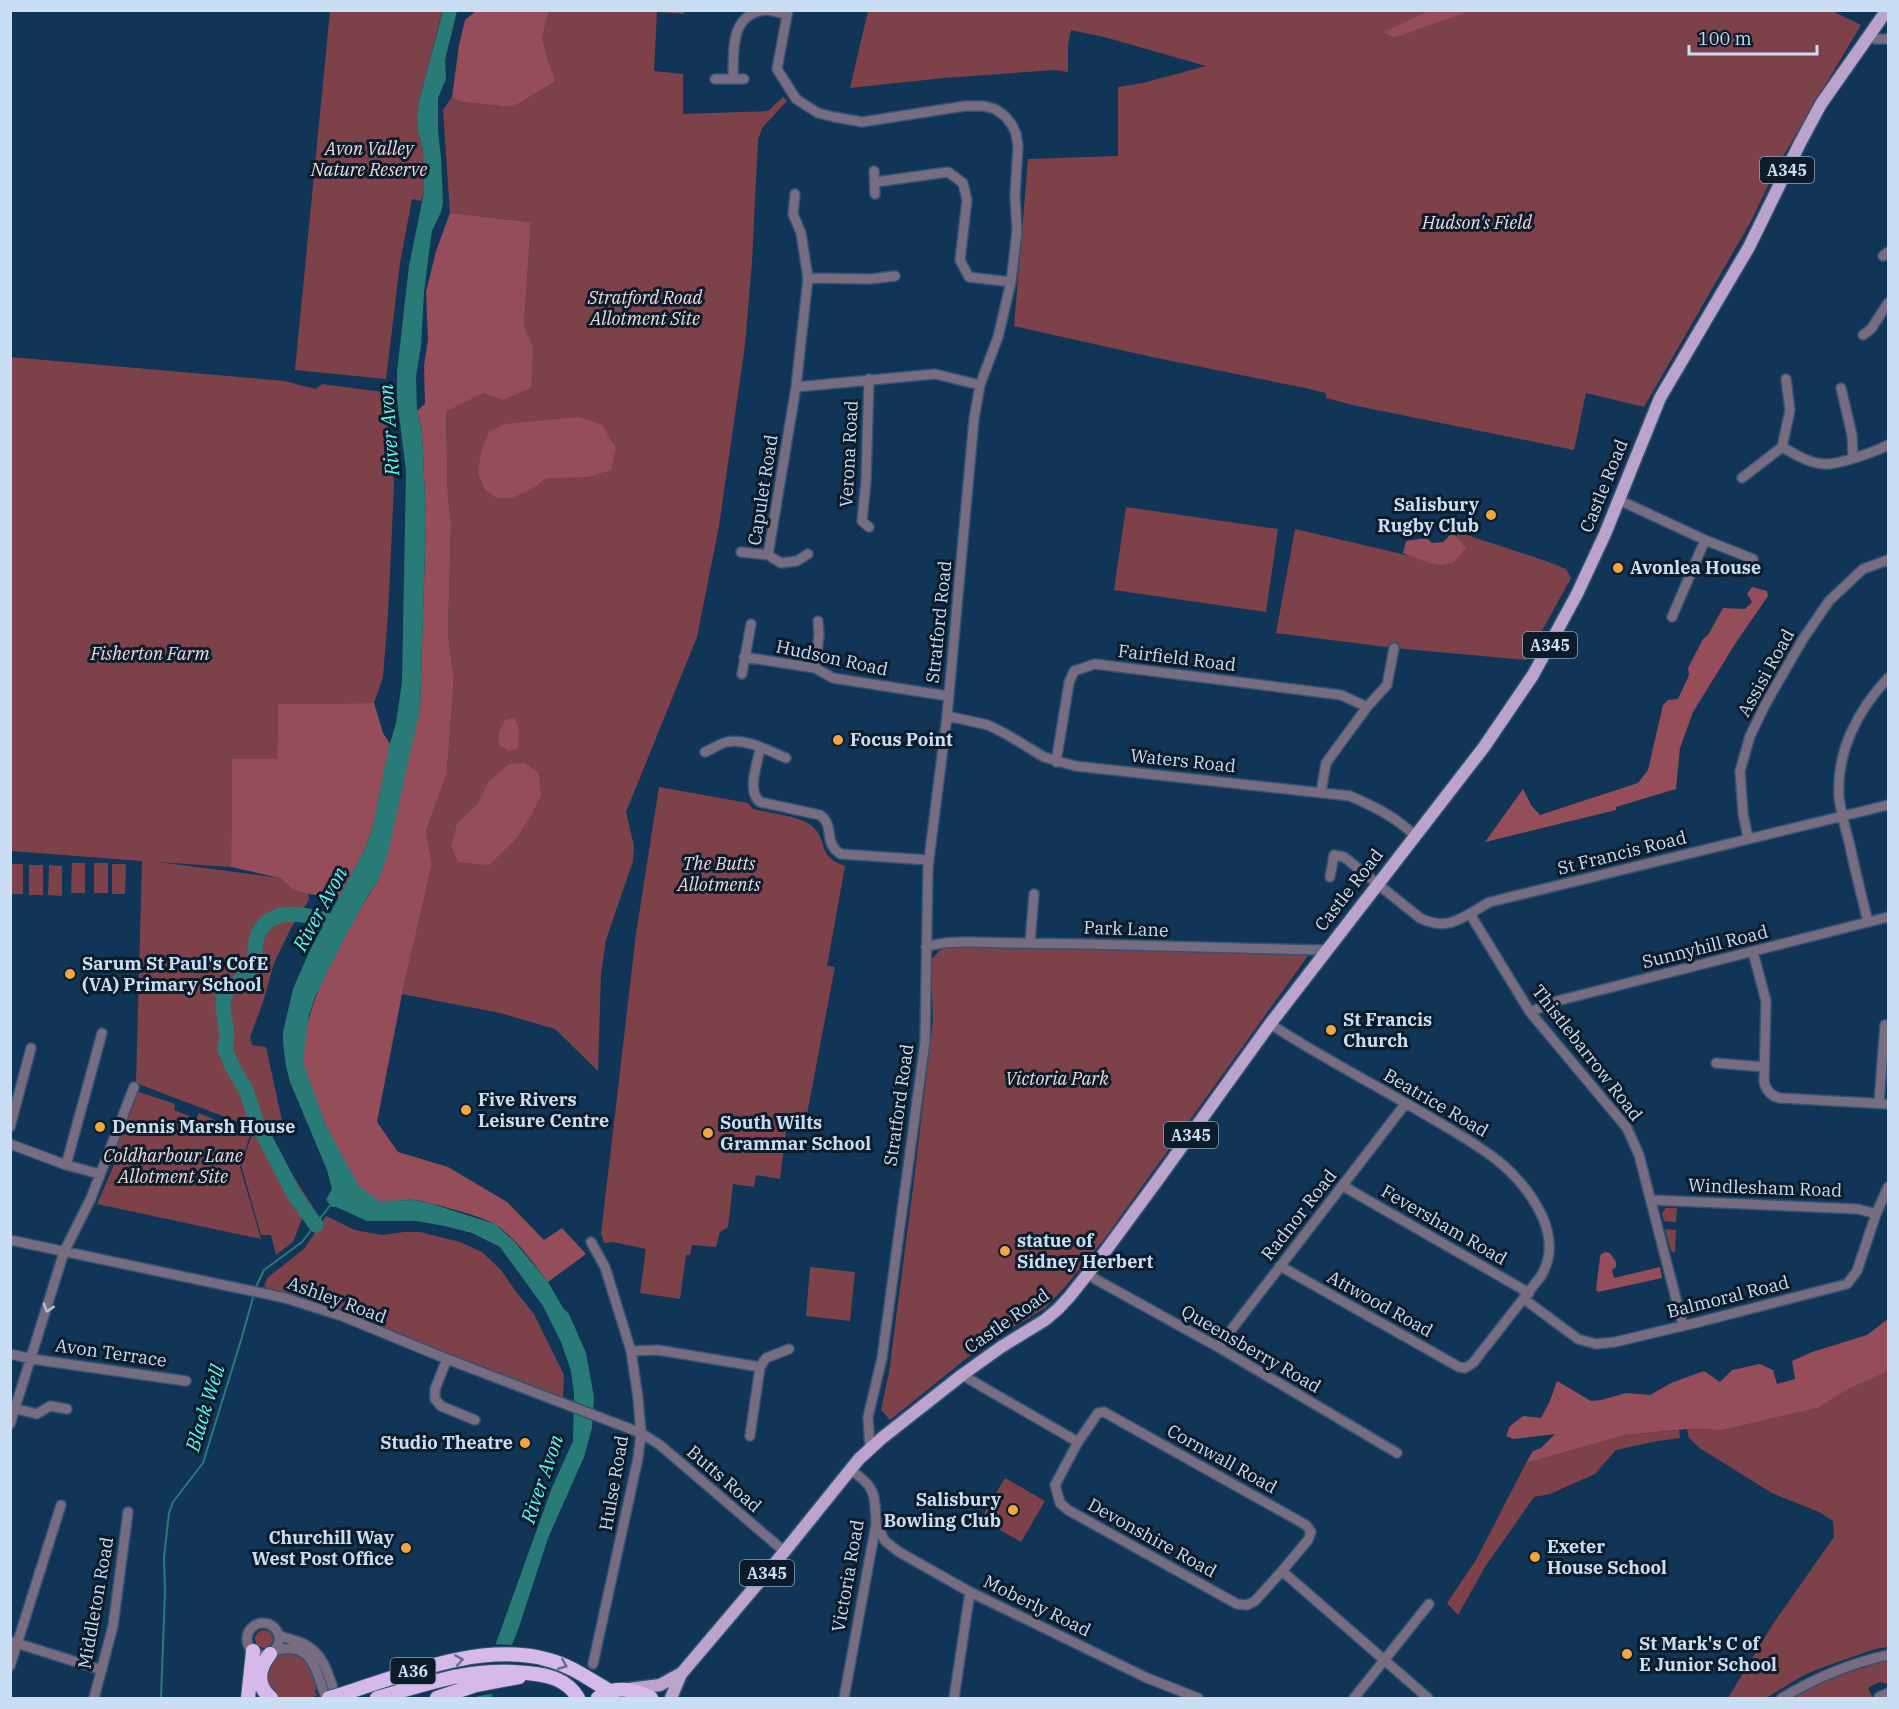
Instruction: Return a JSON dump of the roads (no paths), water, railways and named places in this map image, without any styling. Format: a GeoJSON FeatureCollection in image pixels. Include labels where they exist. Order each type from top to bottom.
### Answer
{"type":"FeatureCollection","features":[{"type":"Feature","properties":{"kind":"highway"},"geometry":{"type":"LineString","coordinates":[[248,1698],[253,1651]]}},
{"type":"Feature","properties":{"kind":"highway"},"geometry":{"type":"LineString","coordinates":[[271,1698],[265,1693],[259,1678],[261,1668],[272,1653]]}},
{"type":"Feature","properties":{"kind":"highway","name":"A36"},"geometry":{"type":"LineString","coordinates":[[327,1698],[457,1659],[511,1655],[548,1659],[568,1666],[604,1695]]}},
{"type":"Feature","properties":{"kind":"highway"},"geometry":{"type":"LineString","coordinates":[[437,1698],[477,1679],[536,1674],[555,1678],[566,1684],[578,1698]]}},
{"type":"Feature","properties":{"kind":"highway","name":"A36"},"geometry":{"type":"LineString","coordinates":[[377,1698],[451,1677],[477,1679]]}},
{"type":"Feature","properties":{"kind":"highway"},"geometry":{"type":"LineString","coordinates":[[604,1695],[625,1689],[651,1698]]}},
{"type":"Feature","properties":{"kind":"main road","name":"Castle Road"},"geometry":{"type":"LineString","coordinates":[[681,1674],[785,1552],[850,1470],[870,1449],[962,1375],[1000,1347],[1051,1315],[1065,1302],[1088,1275],[1170,1164],[1270,1024],[1484,747],[1540,663],[1577,594],[1619,500],[1660,398],[1749,247],[1821,104],[1887,10]]}},
{"type":"Feature","properties":{"kind":"main road","name":"A345"},"geometry":{"type":"LineString","coordinates":[[625,1689],[660,1685],[681,1674]]}},
{"type":"Feature","properties":{"kind":"main road","name":"A345"},"geometry":{"type":"LineString","coordinates":[[671,1698],[681,1674]]}},
{"type":"Feature","properties":{"kind":"street"},"geometry":{"type":"LineString","coordinates":[[733,79],[734,41],[741,22],[755,12],[767,10],[787,12]]}},
{"type":"Feature","properties":{"kind":"street","name":"Stratford Road"},"geometry":{"type":"LineString","coordinates":[[787,12],[777,69],[796,99],[818,113],[862,122],[965,106],[984,106],[995,109],[1012,124],[1018,146],[1015,195],[1017,231],[1011,282],[998,338],[980,385],[974,419],[947,716],[928,860],[925,1042],[882,1358],[868,1417],[870,1449]]}},
{"type":"Feature","properties":{"kind":"street"},"geometry":{"type":"LineString","coordinates":[[1869,37],[1888,39]]}},
{"type":"Feature","properties":{"kind":"street"},"geometry":{"type":"LineString","coordinates":[[716,79],[744,79]]}},
{"type":"Feature","properties":{"kind":"street"},"geometry":{"type":"LineString","coordinates":[[874,171],[875,194]]}},
{"type":"Feature","properties":{"kind":"street"},"geometry":{"type":"LineString","coordinates":[[876,182],[948,172],[963,183],[967,200],[960,260],[969,277],[1011,282]]}},
{"type":"Feature","properties":{"kind":"street","name":"Capulet Road"},"geometry":{"type":"LineString","coordinates":[[795,194],[793,214],[801,233],[808,278],[796,387],[768,555],[781,563],[797,561],[808,554]]}},
{"type":"Feature","properties":{"kind":"street"},"geometry":{"type":"LineString","coordinates":[[808,278],[870,279],[895,276]]}},
{"type":"Feature","properties":{"kind":"street"},"geometry":{"type":"LineString","coordinates":[[1863,335],[1871,329],[1888,303]]}},
{"type":"Feature","properties":{"kind":"street"},"geometry":{"type":"LineString","coordinates":[[796,387],[935,374],[980,385]]}},
{"type":"Feature","properties":{"kind":"street","name":"Verona Road"},"geometry":{"type":"LineString","coordinates":[[869,379],[866,481],[862,521],[869,527]]}},
{"type":"Feature","properties":{"kind":"street"},"geometry":{"type":"LineString","coordinates":[[1742,478],[1782,447],[1790,410],[1786,379]]}},
{"type":"Feature","properties":{"kind":"street"},"geometry":{"type":"LineString","coordinates":[[1841,388],[1852,435],[1853,458]]}},
{"type":"Feature","properties":{"kind":"street"},"geometry":{"type":"LineString","coordinates":[[1782,447],[1801,458],[1826,465],[1878,451],[1888,445]]}},
{"type":"Feature","properties":{"kind":"street"},"geometry":{"type":"LineString","coordinates":[[1619,500],[1705,540],[1753,559]]}},
{"type":"Feature","properties":{"kind":"street"},"geometry":{"type":"LineString","coordinates":[[1672,617],[1705,540]]}},
{"type":"Feature","properties":{"kind":"street"},"geometry":{"type":"LineString","coordinates":[[741,552],[768,555]]}},
{"type":"Feature","properties":{"kind":"street","name":"Assisi Road"},"geometry":{"type":"LineString","coordinates":[[1748,839],[1743,813],[1740,771],[1750,736],[1766,703],[1828,601],[1863,569],[1888,560]]}},
{"type":"Feature","properties":{"kind":"street"},"geometry":{"type":"LineString","coordinates":[[815,668],[819,636],[818,621]]}},
{"type":"Feature","properties":{"kind":"street"},"geometry":{"type":"LineString","coordinates":[[742,674],[751,624]]}},
{"type":"Feature","properties":{"kind":"street"},"geometry":{"type":"LineString","coordinates":[[1321,792],[1326,763],[1367,707],[1387,685],[1394,648]]}},
{"type":"Feature","properties":{"kind":"street","name":"Hudson Road"},"geometry":{"type":"LineString","coordinates":[[744,657],[815,668],[833,678],[948,696]]}},
{"type":"Feature","properties":{"kind":"street","name":"Fairfield Road"},"geometry":{"type":"LineString","coordinates":[[1056,762],[1069,683],[1074,671],[1095,664],[1341,695],[1367,707]]}},
{"type":"Feature","properties":{"kind":"street"},"geometry":{"type":"LineString","coordinates":[[1868,922],[1842,816],[1839,797],[1840,772],[1846,746],[1860,714],[1888,678]]}},
{"type":"Feature","properties":{"kind":"street","name":"Waters Road"},"geometry":{"type":"LineString","coordinates":[[947,716],[988,725],[1056,762],[1083,767],[1344,795],[1360,800],[1398,821],[1414,835]]}},
{"type":"Feature","properties":{"kind":"street"},"geometry":{"type":"LineString","coordinates":[[705,752],[729,742],[760,748],[786,758]]}},
{"type":"Feature","properties":{"kind":"street"},"geometry":{"type":"LineString","coordinates":[[760,748],[753,788],[756,799],[760,802],[820,814],[828,825],[831,845],[841,854],[928,860]]}},
{"type":"Feature","properties":{"kind":"street","name":"St Francis Road"},"geometry":{"type":"LineString","coordinates":[[1330,877],[1334,855],[1344,857],[1420,918],[1433,923],[1453,922],[1490,902],[1888,805]]}},
{"type":"Feature","properties":{"kind":"street"},"geometry":{"type":"LineString","coordinates":[[1030,943],[1034,894]]}},
{"type":"Feature","properties":{"kind":"street","name":"Thistlebarrow Road"},"geometry":{"type":"LineString","coordinates":[[1470,914],[1530,1012],[1627,1128],[1638,1152],[1652,1200],[1683,1326]]}},
{"type":"Feature","properties":{"kind":"street","name":"Sunnyhill Road"},"geometry":{"type":"LineString","coordinates":[[1530,1012],[1557,1001],[1888,917]]}},
{"type":"Feature","properties":{"kind":"street","name":"Park Lane"},"geometry":{"type":"LineString","coordinates":[[926,947],[933,944],[1030,943],[1326,950]]}},
{"type":"Feature","properties":{"kind":"street"},"geometry":{"type":"LineString","coordinates":[[1753,952],[1766,1001],[1765,1087],[1774,1096],[1884,1103],[1885,1025]]}},
{"type":"Feature","properties":{"kind":"street","name":"Beatrice Road"},"geometry":{"type":"LineString","coordinates":[[1270,1024],[1483,1149],[1512,1172],[1525,1186],[1537,1206],[1546,1227],[1549,1244],[1544,1271],[1526,1296]]}},
{"type":"Feature","properties":{"kind":"street"},"geometry":{"type":"LineString","coordinates":[[66,1165],[102,1033]]}},
{"type":"Feature","properties":{"kind":"street"},"geometry":{"type":"LineString","coordinates":[[10,1127],[32,1048]]}},
{"type":"Feature","properties":{"kind":"street"},"geometry":{"type":"LineString","coordinates":[[1716,1063],[1764,1066]]}},
{"type":"Feature","properties":{"kind":"street"},"geometry":{"type":"LineString","coordinates":[[10,1424],[17,1409],[64,1252],[91,1198],[134,1088]]}},
{"type":"Feature","properties":{"kind":"street","name":"Radnor Road"},"geometry":{"type":"LineString","coordinates":[[1218,1347],[1406,1103]]}},
{"type":"Feature","properties":{"kind":"street"},"geometry":{"type":"LineString","coordinates":[[10,1144],[66,1165],[100,1174]]}},
{"type":"Feature","properties":{"kind":"street","name":"Feversham Road"},"geometry":{"type":"LineString","coordinates":[[1343,1186],[1526,1296]]}},
{"type":"Feature","properties":{"kind":"street","name":"Balmoral Road"},"geometry":{"type":"LineString","coordinates":[[1526,1296],[1571,1334],[1591,1344],[1683,1326],[1847,1284],[1857,1271],[1888,1187]]}},
{"type":"Feature","properties":{"kind":"street","name":"Windlesham Road"},"geometry":{"type":"LineString","coordinates":[[1652,1200],[1881,1210]]}},
{"type":"Feature","properties":{"kind":"street","name":"Ashley Road"},"geometry":{"type":"LineString","coordinates":[[10,1240],[285,1298],[342,1316],[641,1433]]}},
{"type":"Feature","properties":{"kind":"street","name":"Hulse Road"},"geometry":{"type":"LineString","coordinates":[[591,1242],[605,1267],[631,1351],[641,1433],[638,1458],[593,1664]]}},
{"type":"Feature","properties":{"kind":"street","name":"Attwood Road"},"geometry":{"type":"LineString","coordinates":[[1280,1266],[1459,1367],[1465,1368],[1473,1363],[1526,1296]]}},
{"type":"Feature","properties":{"kind":"street","name":"Queensberry Road"},"geometry":{"type":"LineString","coordinates":[[1088,1275],[1218,1347],[1397,1454]]}},
{"type":"Feature","properties":{"kind":"street"},"geometry":{"type":"LineString","coordinates":[[750,1436],[760,1367],[766,1358],[789,1349]]}},
{"type":"Feature","properties":{"kind":"street"},"geometry":{"type":"LineString","coordinates":[[631,1351],[658,1350],[760,1367]]}},
{"type":"Feature","properties":{"kind":"street","name":"Avon Terrace"},"geometry":{"type":"LineString","coordinates":[[10,1354],[186,1381]]}},
{"type":"Feature","properties":{"kind":"street"},"geometry":{"type":"LineString","coordinates":[[447,1359],[435,1389],[435,1399],[441,1406],[475,1420]]}},
{"type":"Feature","properties":{"kind":"street"},"geometry":{"type":"LineString","coordinates":[[962,1375],[1078,1442]]}},
{"type":"Feature","properties":{"kind":"street"},"geometry":{"type":"LineString","coordinates":[[17,1409],[37,1414],[50,1406],[67,1409]]}},
{"type":"Feature","properties":{"kind":"street","name":"Cornwall Road"},"geometry":{"type":"LineString","coordinates":[[1078,1442],[1098,1413],[1104,1412],[1306,1525],[1311,1532],[1308,1540],[1282,1571]]}},
{"type":"Feature","properties":{"kind":"street","name":"Butts Road"},"geometry":{"type":"LineString","coordinates":[[641,1433],[660,1445],[785,1552]]}},
{"type":"Feature","properties":{"kind":"street","name":"Devonshire Road"},"geometry":{"type":"LineString","coordinates":[[1078,1442],[1055,1485],[1060,1503],[1068,1510],[1237,1604],[1247,1605],[1256,1601],[1282,1571]]}},
{"type":"Feature","properties":{"kind":"street","name":"Victoria Road"},"geometry":{"type":"LineString","coordinates":[[844,1698],[876,1524],[873,1491],[866,1481],[850,1470]]}},
{"type":"Feature","properties":{"kind":"street"},"geometry":{"type":"LineString","coordinates":[[10,1666],[14,1642],[61,1505]]}},
{"type":"Feature","properties":{"kind":"street","name":"Middleton Road"},"geometry":{"type":"LineString","coordinates":[[94,1698],[113,1626],[128,1512]]}},
{"type":"Feature","properties":{"kind":"street","name":"Moberly Road"},"geometry":{"type":"LineString","coordinates":[[876,1524],[885,1541],[899,1552],[970,1592],[1147,1678],[1198,1698]]}},
{"type":"Feature","properties":{"kind":"street"},"geometry":{"type":"LineString","coordinates":[[1282,1571],[1428,1698]]}},
{"type":"Feature","properties":{"kind":"street"},"geometry":{"type":"LineString","coordinates":[[954,1698],[970,1592]]}},
{"type":"Feature","properties":{"kind":"street"},"geometry":{"type":"LineString","coordinates":[[1354,1698],[1429,1604]]}},
{"type":"Feature","properties":{"kind":"street"},"geometry":{"type":"LineString","coordinates":[[272,1653],[279,1644],[279,1635],[274,1627],[264,1623],[250,1629],[247,1638],[249,1647],[261,1655],[272,1653],[285,1648],[302,1652],[314,1665],[327,1698]]}},
{"type":"Feature","properties":{"kind":"street"},"geometry":{"type":"LineString","coordinates":[[279,1635],[300,1642],[318,1654],[339,1696]]}},
{"type":"Feature","properties":{"kind":"street"},"geometry":{"type":"LineString","coordinates":[[14,1642],[102,1670]]}},
{"type":"Feature","properties":{"kind":"street"},"geometry":{"type":"LineString","coordinates":[[1782,1698],[1828,1674],[1888,1655]]}},
{"type":"Feature","properties":{"kind":"waterway","name":"River Avon"},"geometry":{"type":"LineString","coordinates":[[316,1225],[295,1196],[257,1123],[246,1090],[233,1068],[225,1049],[227,1034],[223,1009],[224,994],[251,968],[257,936],[266,923],[283,915],[294,914],[335,922]]}},
{"type":"Feature","properties":{"kind":"waterway","name":"Black Well"},"geometry":{"type":"LineString","coordinates":[[255,1289],[264,1270],[302,1242],[332,1203]]}},
{"type":"Feature","properties":{"kind":"waterway","name":"Black Well"},"geometry":{"type":"LineString","coordinates":[[161,1698],[164,1557],[169,1513],[173,1502],[203,1463],[254,1294]]}},
{"type":"Feature","properties":{"kind":"place","name":"Salisbury Rugby Club"},"geometry":{"type":"Point","coordinates":[1491,515]}},
{"type":"Feature","properties":{"kind":"place","name":"Avonlea House"},"geometry":{"type":"Point","coordinates":[1618,568]}},
{"type":"Feature","properties":{"kind":"place","name":"Focus Point"},"geometry":{"type":"Point","coordinates":[838,740]}},
{"type":"Feature","properties":{"kind":"place","name":"Sarum St Paul's CofE (VA) Primary School"},"geometry":{"type":"Point","coordinates":[70,974]}},
{"type":"Feature","properties":{"kind":"place","name":"St Francis Church"},"geometry":{"type":"Point","coordinates":[1331,1030]}},
{"type":"Feature","properties":{"kind":"place","name":"Five Rivers Leisure Centre"},"geometry":{"type":"Point","coordinates":[466,1110]}},
{"type":"Feature","properties":{"kind":"place","name":"Dennis Marsh House"},"geometry":{"type":"Point","coordinates":[100,1127]}},
{"type":"Feature","properties":{"kind":"place","name":"South Wilts Grammar School"},"geometry":{"type":"Point","coordinates":[708,1133]}},
{"type":"Feature","properties":{"kind":"place","name":"statue of Sidney Herbert"},"geometry":{"type":"Point","coordinates":[1005,1251]}},
{"type":"Feature","properties":{"kind":"place","name":"Studio Theatre"},"geometry":{"type":"Point","coordinates":[525,1443]}},
{"type":"Feature","properties":{"kind":"place","name":"Salisbury Bowling Club"},"geometry":{"type":"Point","coordinates":[1013,1510]}},
{"type":"Feature","properties":{"kind":"place","name":"Churchill Way West Post Office"},"geometry":{"type":"Point","coordinates":[406,1548]}},
{"type":"Feature","properties":{"kind":"place","name":"Exeter House School"},"geometry":{"type":"Point","coordinates":[1535,1557]}},
{"type":"Feature","properties":{"kind":"place","name":"St Mark's C of E Junior School"},"geometry":{"type":"Point","coordinates":[1627,1654]}},
{"type":"Feature","properties":{"kind":"park label","name":"Avon Valley Nature Reserve"},"geometry":{"type":"Point","coordinates":[369,159]}},
{"type":"Feature","properties":{"kind":"park label","name":"Hudson's Field"},"geometry":{"type":"Point","coordinates":[1477,223]}},
{"type":"Feature","properties":{"kind":"park label","name":"Stratford Road Allotment Site"},"geometry":{"type":"Point","coordinates":[645,308]}},
{"type":"Feature","properties":{"kind":"park label","name":"Fisherton Farm"},"geometry":{"type":"Point","coordinates":[150,654]}},
{"type":"Feature","properties":{"kind":"park label","name":"The Butts Allotments"},"geometry":{"type":"Point","coordinates":[719,874]}},
{"type":"Feature","properties":{"kind":"park label","name":"Victoria Park"},"geometry":{"type":"Point","coordinates":[1057,1079]}},
{"type":"Feature","properties":{"kind":"park label","name":"Coldharbour Lane Allotment Site"},"geometry":{"type":"Point","coordinates":[173,1166]}}]}
